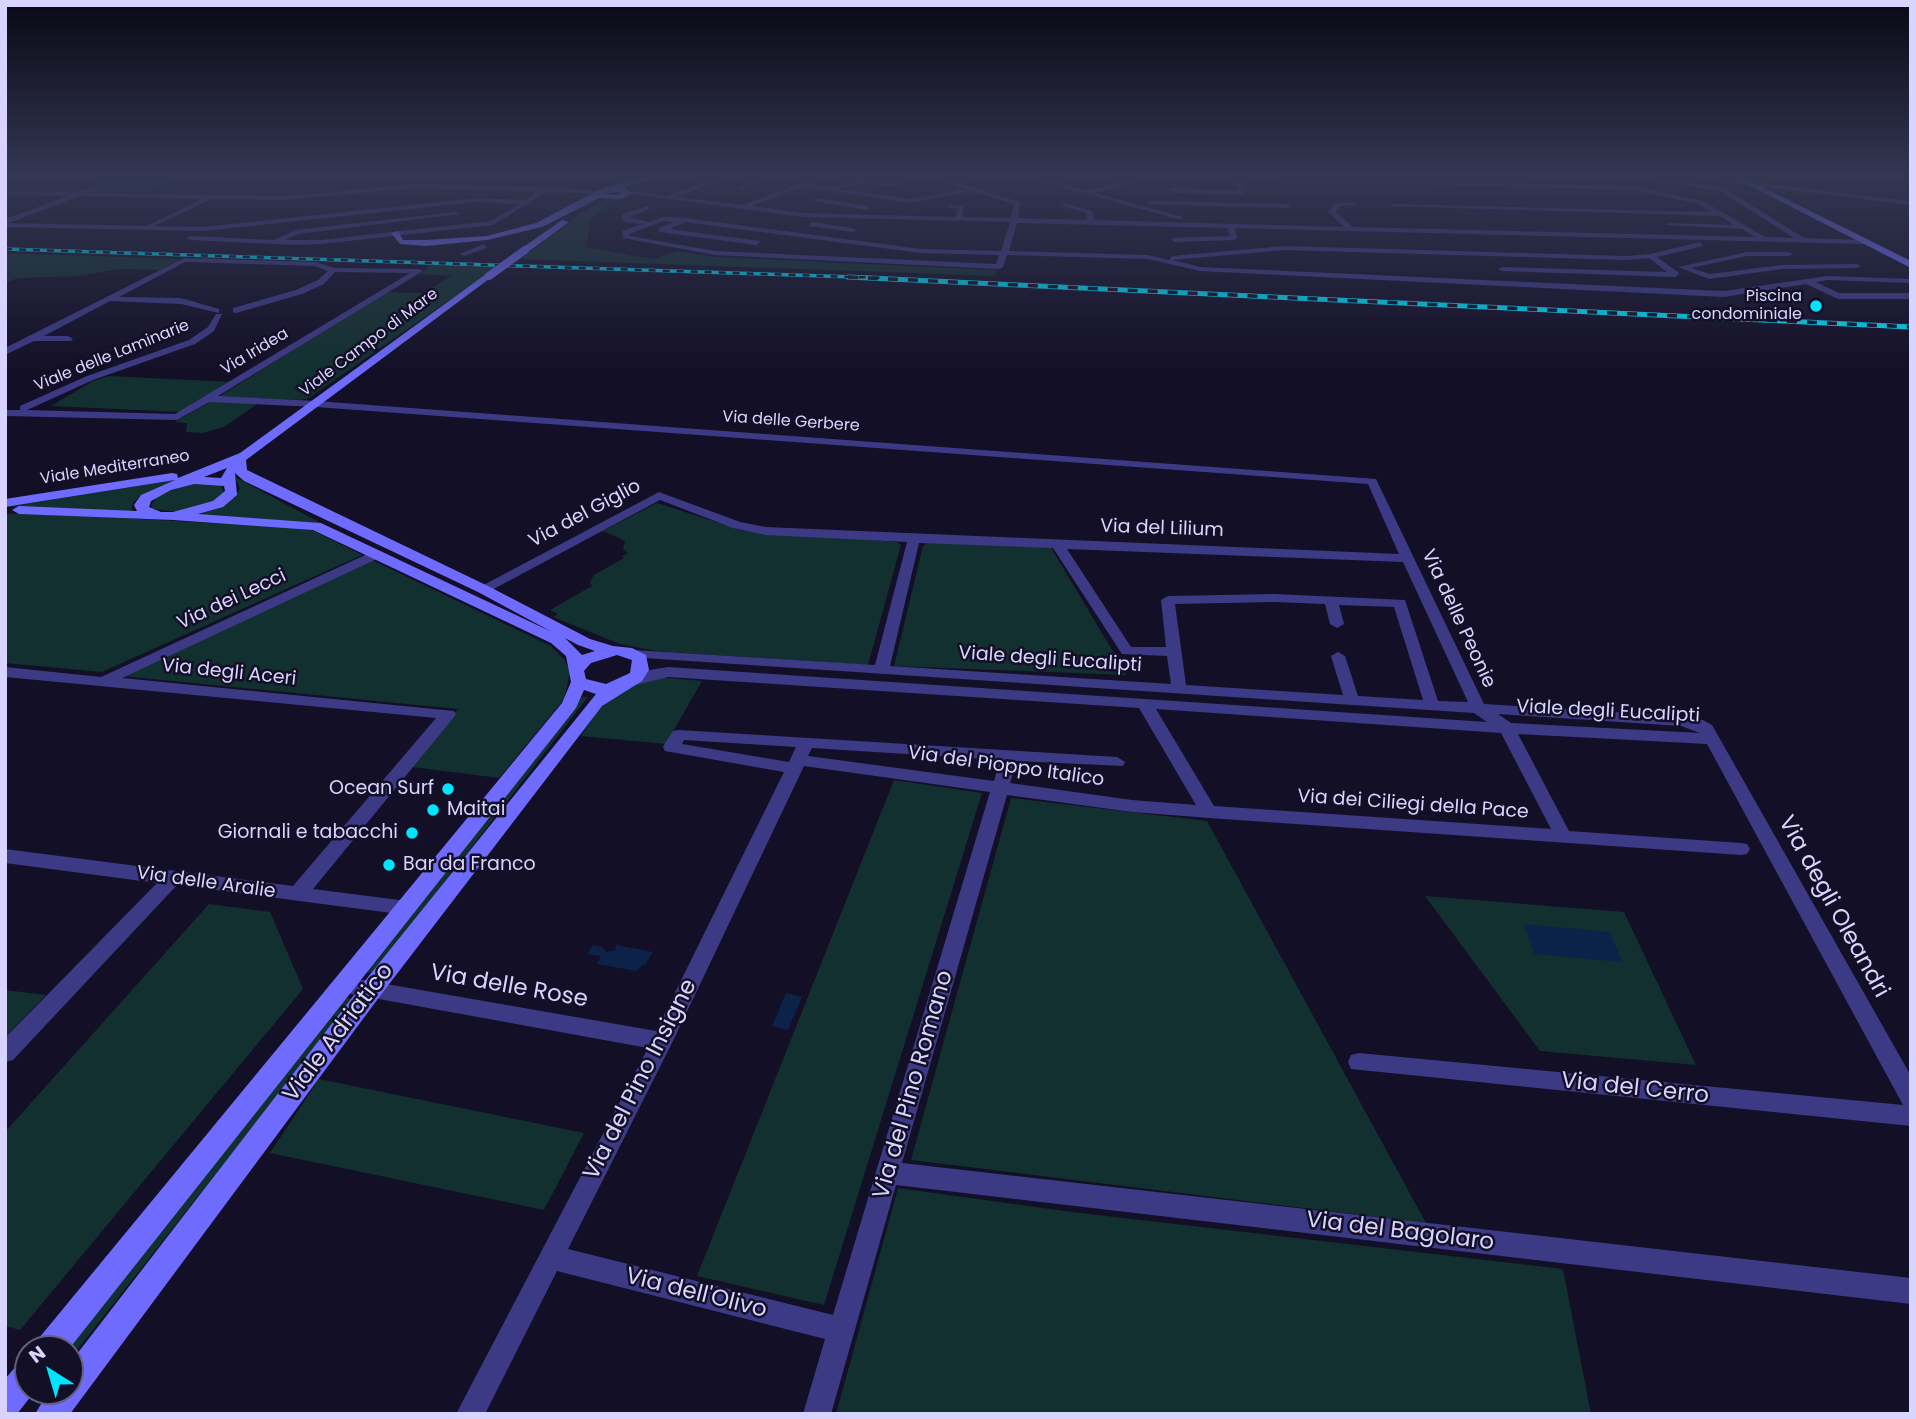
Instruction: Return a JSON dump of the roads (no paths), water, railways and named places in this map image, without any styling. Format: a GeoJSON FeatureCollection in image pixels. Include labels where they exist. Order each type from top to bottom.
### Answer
{"type":"FeatureCollection","features":[{"type":"Feature","properties":{"kind":"street"},"geometry":{"type":"LineString","coordinates":[[257,242],[314,242]]}},
{"type":"Feature","properties":{"kind":"street"},"geometry":{"type":"LineString","coordinates":[[406,242],[436,242]]}},
{"type":"Feature","properties":{"kind":"street","name":"Viale Campo di Mare"},"geometry":{"type":"LineString","coordinates":[[166,516],[142,510],[141,505],[154,492],[237,461],[535,242]]}},
{"type":"Feature","properties":{"kind":"street"},"geometry":{"type":"LineString","coordinates":[[652,242],[715,253],[999,267],[1007,242]]}},
{"type":"Feature","properties":{"kind":"street"},"geometry":{"type":"LineString","coordinates":[[751,242],[757,243]]}},
{"type":"Feature","properties":{"kind":"street"},"geometry":{"type":"LineString","coordinates":[[855,242],[901,249],[1148,257],[1200,269],[1724,293],[1828,278],[1911,281]]}},
{"type":"Feature","properties":{"kind":"street"},"geometry":{"type":"LineString","coordinates":[[1283,242],[1285,248]]}},
{"type":"Feature","properties":{"kind":"street"},"geometry":{"type":"LineString","coordinates":[[1159,259],[1285,248],[1626,258],[1651,257],[1699,242]]}},
{"type":"Feature","properties":{"kind":"street"},"geometry":{"type":"LineString","coordinates":[[1770,242],[1828,278]]}},
{"type":"Feature","properties":{"kind":"street"},"geometry":{"type":"LineString","coordinates":[[1808,242],[1866,244]]}},
{"type":"Feature","properties":{"kind":"street"},"geometry":{"type":"LineString","coordinates":[[1838,242],[1866,244]]}},
{"type":"Feature","properties":{"kind":"street"},"geometry":{"type":"LineString","coordinates":[[1863,242],[1911,265]]}},
{"type":"Feature","properties":{"kind":"street"},"geometry":{"type":"LineString","coordinates":[[464,254],[484,246]]}},
{"type":"Feature","properties":{"kind":"street"},"geometry":{"type":"LineString","coordinates":[[1789,254],[1747,254],[1682,267],[1709,278],[1782,267],[1857,267]]}},
{"type":"Feature","properties":{"kind":"street"},"geometry":{"type":"LineString","coordinates":[[1502,269],[1676,275],[1651,257]]}},
{"type":"Feature","properties":{"kind":"street"},"geometry":{"type":"LineString","coordinates":[[5,352],[184,260],[316,264],[334,270],[321,282],[299,292],[217,313]]}},
{"type":"Feature","properties":{"kind":"street","name":"Via Iridea"},"geometry":{"type":"LineString","coordinates":[[7,412],[177,417],[419,271],[334,270]]}},
{"type":"Feature","properties":{"kind":"street"},"geometry":{"type":"LineString","coordinates":[[1807,281],[1838,296],[1911,296]]}},
{"type":"Feature","properties":{"kind":"street","name":"Viale delle Laminarie"},"geometry":{"type":"LineString","coordinates":[[7,412],[37,404],[90,379],[192,342],[211,329],[217,313],[181,301],[108,299]]}},
{"type":"Feature","properties":{"kind":"street"},"geometry":{"type":"LineString","coordinates":[[33,338],[68,339]]}},
{"type":"Feature","properties":{"kind":"street","name":"Via delle Gerbere"},"geometry":{"type":"LineString","coordinates":[[208,399],[316,404],[1372,481]]}},
{"type":"Feature","properties":{"kind":"street"},"geometry":{"type":"LineString","coordinates":[[166,516],[218,504],[232,492],[233,486],[227,475],[237,461]]}},
{"type":"Feature","properties":{"kind":"street"},"geometry":{"type":"LineString","coordinates":[[166,516],[316,526],[557,640],[574,654],[578,675],[595,689],[623,684],[641,670],[642,664],[635,654],[584,642],[483,589],[249,478],[241,472],[237,461]]}},
{"type":"Feature","properties":{"kind":"street","name":"Viale Mediterraneo"},"geometry":{"type":"LineString","coordinates":[[5,503],[182,475],[237,461]]}},
{"type":"Feature","properties":{"kind":"street"},"geometry":{"type":"LineString","coordinates":[[180,482],[208,478],[229,482]]}},
{"type":"Feature","properties":{"kind":"street","name":"Via delle Peonie"},"geometry":{"type":"LineString","coordinates":[[1372,481],[1478,708],[1507,728],[1563,836]]}},
{"type":"Feature","properties":{"kind":"street","name":"Via del Giglio"},"geometry":{"type":"LineString","coordinates":[[483,589],[659,496],[751,528],[914,539]]}},
{"type":"Feature","properties":{"kind":"street","name":"Viale Mediterraneo"},"geometry":{"type":"LineString","coordinates":[[5,511],[36,509],[166,516]]}},
{"type":"Feature","properties":{"kind":"street"},"geometry":{"type":"LineString","coordinates":[[881,671],[914,539]]}},
{"type":"Feature","properties":{"kind":"street","name":"Via del Lilium"},"geometry":{"type":"LineString","coordinates":[[914,539],[1408,558]]}},
{"type":"Feature","properties":{"kind":"street"},"geometry":{"type":"LineString","coordinates":[[1057,544],[1128,651],[1173,652]]}},
{"type":"Feature","properties":{"kind":"street","name":"Via dei Lecci"},"geometry":{"type":"LineString","coordinates":[[104,680],[376,554]]}},
{"type":"Feature","properties":{"kind":"street"},"geometry":{"type":"LineString","coordinates":[[1179,690],[1168,600],[1274,598],[1400,603],[1433,705]]}},
{"type":"Feature","properties":{"kind":"street"},"geometry":{"type":"LineString","coordinates":[[1331,600],[1337,624]]}},
{"type":"Feature","properties":{"kind":"street"},"geometry":{"type":"LineString","coordinates":[[578,675],[585,659],[612,650]]}},
{"type":"Feature","properties":{"kind":"street","name":"Viale degli Eucalipti"},"geometry":{"type":"LineString","coordinates":[[635,654],[1681,721],[1701,727],[1712,739]]}},
{"type":"Feature","properties":{"kind":"street"},"geometry":{"type":"LineString","coordinates":[[1338,656],[1352,700]]}},
{"type":"Feature","properties":{"kind":"street","name":"Via degli Aceri"},"geometry":{"type":"LineString","coordinates":[[5,672],[448,714],[298,895]]}},
{"type":"Feature","properties":{"kind":"street","name":"Viale degli Eucalipti"},"geometry":{"type":"LineString","coordinates":[[623,684],[655,673],[668,672],[1507,728],[1712,739]]}},
{"type":"Feature","properties":{"kind":"street","name":"Viale Adriatico"},"geometry":{"type":"LineString","coordinates":[[61,1335],[570,704],[578,675]]}},
{"type":"Feature","properties":{"kind":"street","name":"Viale Adriatico"},"geometry":{"type":"LineString","coordinates":[[84,1370],[372,989],[596,702],[623,684]]}},
{"type":"Feature","properties":{"kind":"street"},"geometry":{"type":"LineString","coordinates":[[1144,703],[1209,812]]}},
{"type":"Feature","properties":{"kind":"street","name":"Via del Pioppo Italico"},"geometry":{"type":"LineString","coordinates":[[1117,762],[1010,755],[799,757],[749,761],[670,747],[679,735],[759,740],[799,757],[1132,806],[1209,812]]}},
{"type":"Feature","properties":{"kind":"street","name":"Via degli Oleandri"},"geometry":{"type":"LineString","coordinates":[[1712,739],[1911,1098]]}},
{"type":"Feature","properties":{"kind":"street"},"geometry":{"type":"LineString","coordinates":[[749,761],[759,740]]}},
{"type":"Feature","properties":{"kind":"street","name":"Via del Pino Romano"},"geometry":{"type":"LineString","coordinates":[[817,1414],[1010,755]]}},
{"type":"Feature","properties":{"kind":"street","name":"Via del Pino Insigne"},"geometry":{"type":"LineString","coordinates":[[470,1414],[662,1041],[799,757]]}},
{"type":"Feature","properties":{"kind":"street","name":"Via dei Ciliegi della Pace"},"geometry":{"type":"LineString","coordinates":[[1209,812],[1741,849]]}},
{"type":"Feature","properties":{"kind":"street","name":"Via delle Aralie"},"geometry":{"type":"LineString","coordinates":[[5,856],[407,908]]}},
{"type":"Feature","properties":{"kind":"street"},"geometry":{"type":"LineString","coordinates":[[5,1053],[173,878]]}},
{"type":"Feature","properties":{"kind":"street","name":"Via delle Rose"},"geometry":{"type":"LineString","coordinates":[[346,985],[662,1041]]}},
{"type":"Feature","properties":{"kind":"street","name":"Via del Cerro"},"geometry":{"type":"LineString","coordinates":[[1359,1062],[1911,1116]]}},
{"type":"Feature","properties":{"kind":"street","name":"Via del Bagolaro"},"geometry":{"type":"LineString","coordinates":[[889,1173],[1911,1291]]}},
{"type":"Feature","properties":{"kind":"street","name":"Via dell'Olivo"},"geometry":{"type":"LineString","coordinates":[[551,1257],[841,1330]]}},
{"type":"Feature","properties":{"kind":"water"},"geometry":{"type":"Polygon","coordinates":[[[1524,924],[1610,932],[1622,962],[1534,954],[1524,924]]]}},
{"type":"Feature","properties":{"kind":"water"},"geometry":{"type":"Polygon","coordinates":[[[593,945],[603,947],[606,952],[615,950],[616,945],[653,952],[645,965],[637,971],[597,964],[601,956],[587,954],[593,945]]]}},
{"type":"Feature","properties":{"kind":"water"},"geometry":{"type":"Polygon","coordinates":[[[786,993],[802,997],[788,1030],[772,1026],[786,993]]]}},
{"type":"Feature","properties":{"kind":"railway"},"geometry":{"type":"LineString","coordinates":[[5,249],[885,278]]}},
{"type":"Feature","properties":{"kind":"railway"},"geometry":{"type":"LineString","coordinates":[[848,277],[1911,327]]}},
{"type":"Feature","properties":{"kind":"place","name":"Piscina condominiale"},"geometry":{"type":"Point","coordinates":[1816,306]}},
{"type":"Feature","properties":{"kind":"place","name":"Ocean Surf"},"geometry":{"type":"Point","coordinates":[448,789]}},
{"type":"Feature","properties":{"kind":"place","name":"Maitai"},"geometry":{"type":"Point","coordinates":[433,810]}},
{"type":"Feature","properties":{"kind":"place","name":"Giornali e tabacchi"},"geometry":{"type":"Point","coordinates":[412,833]}},
{"type":"Feature","properties":{"kind":"place","name":"Bar da Franco"},"geometry":{"type":"Point","coordinates":[389,865]}}]}
